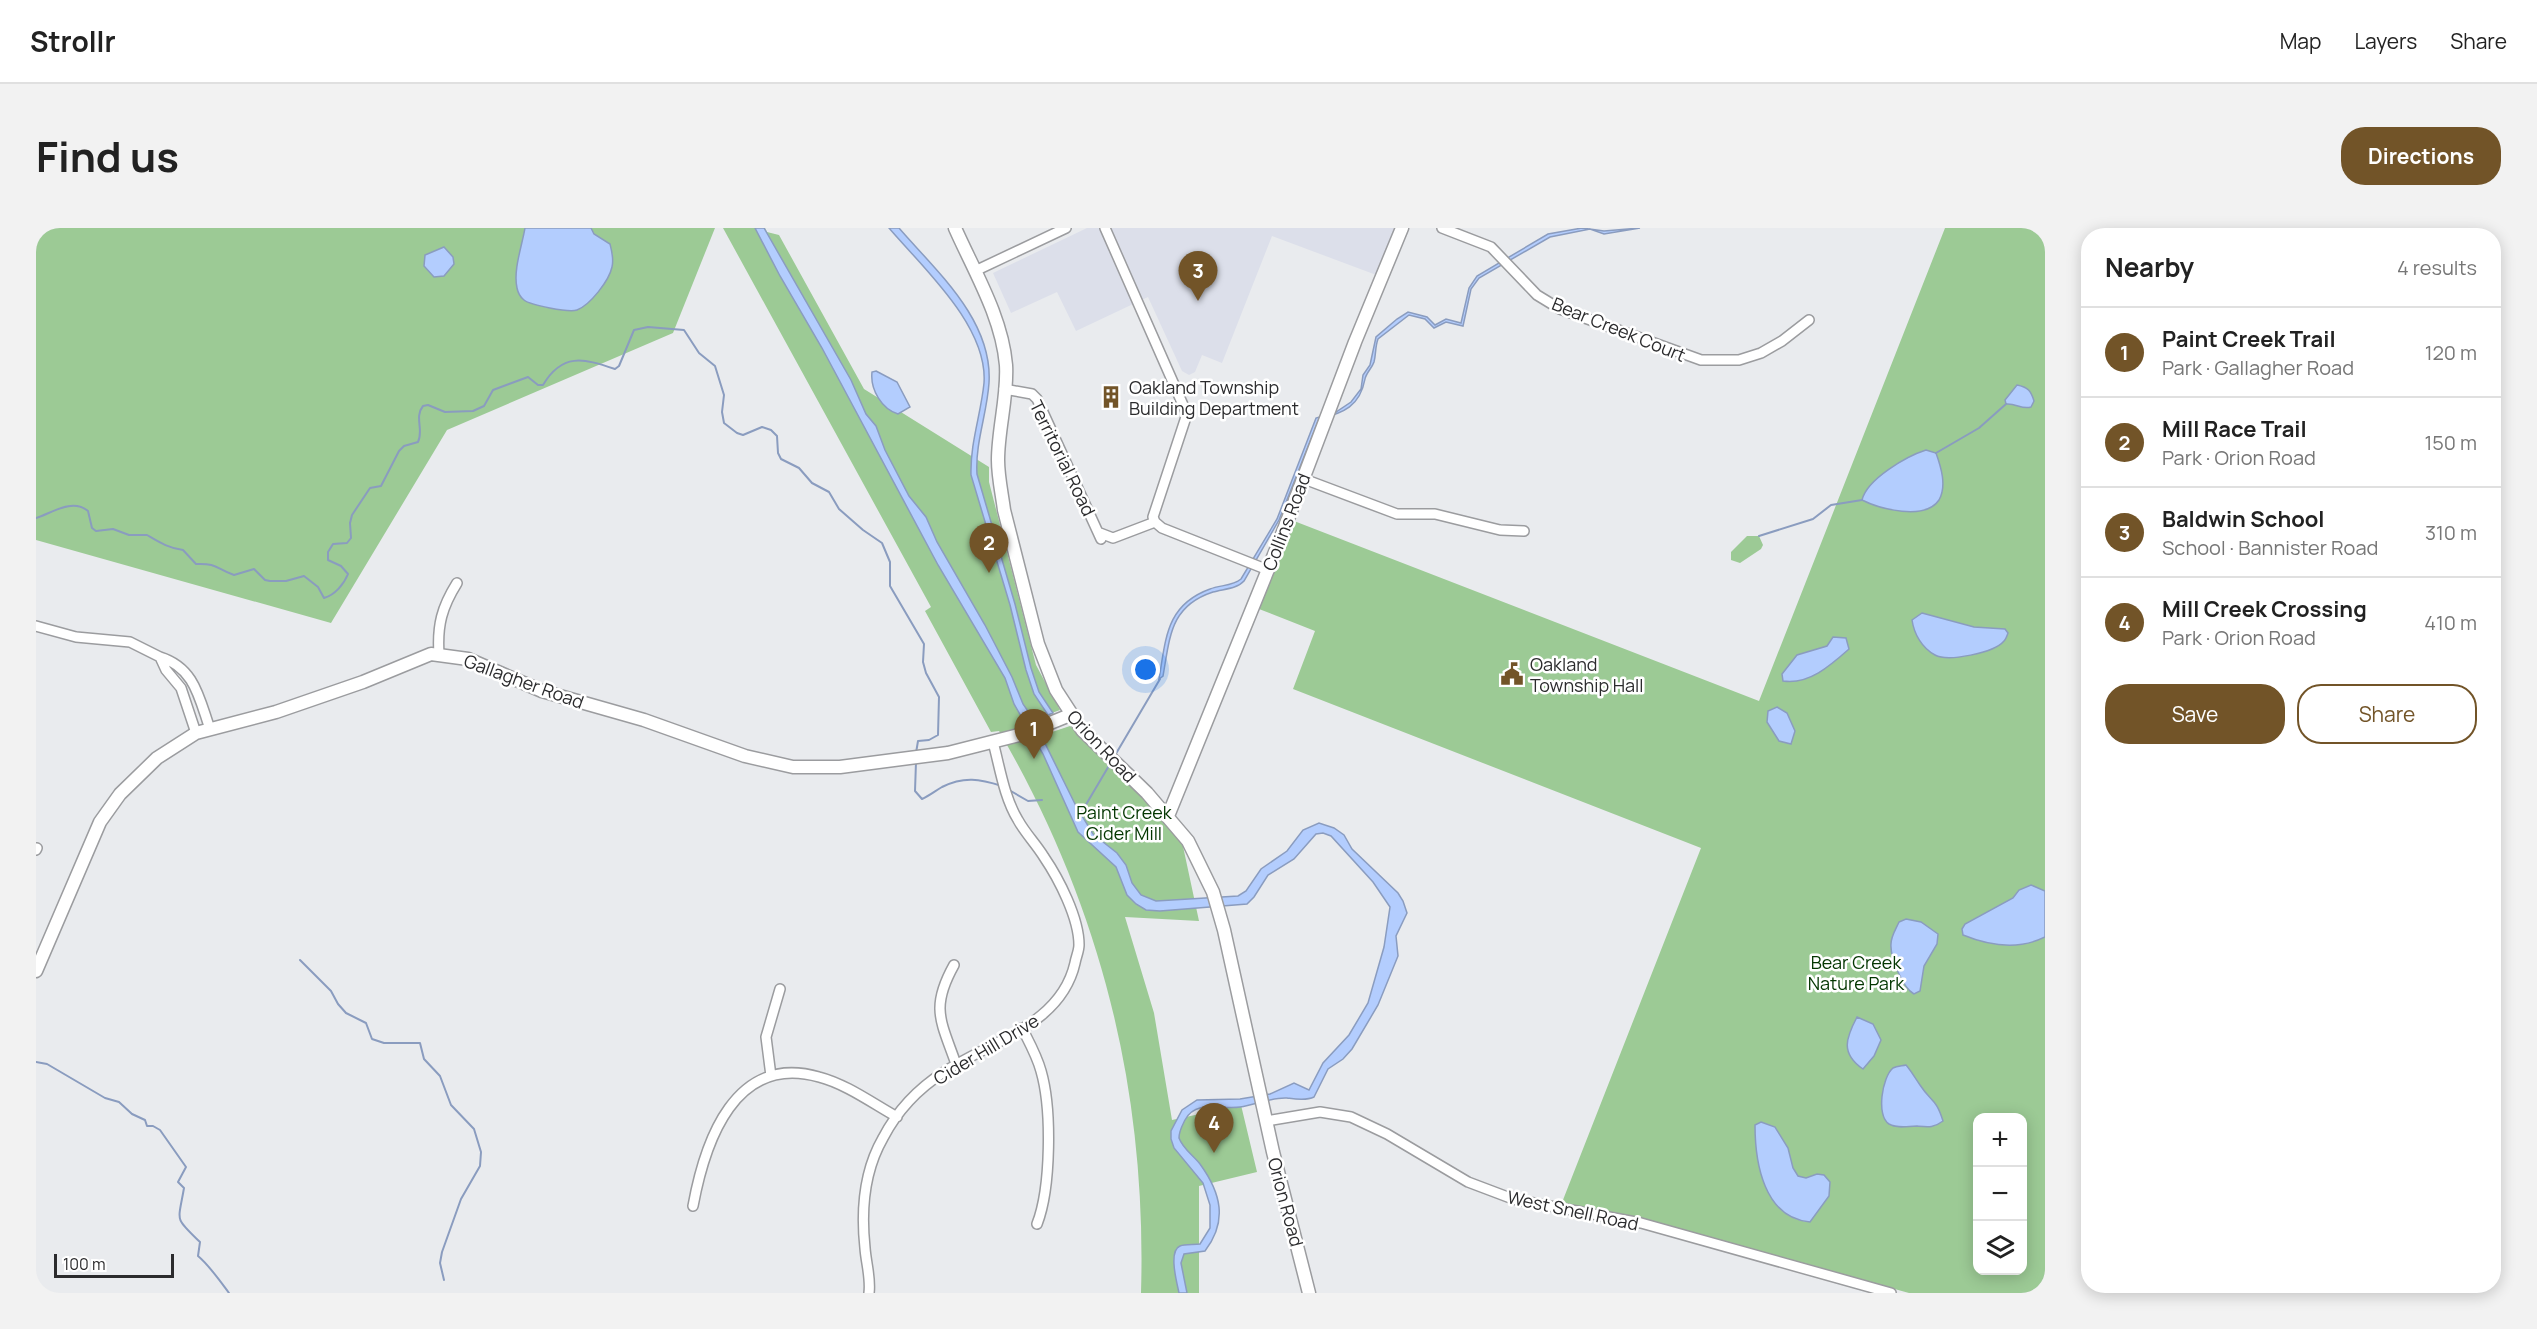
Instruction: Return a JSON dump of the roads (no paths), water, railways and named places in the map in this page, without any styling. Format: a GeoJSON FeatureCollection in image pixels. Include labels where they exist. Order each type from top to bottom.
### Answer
{"type":"FeatureCollection","features":[{"type":"Feature","properties":{"kind":"street"},"geometry":{"type":"LineString","coordinates":[[955,228],[1000,335],[1006,364],[1004,389]]}},
{"type":"Feature","properties":{"kind":"street"},"geometry":{"type":"LineString","coordinates":[[975,271],[1066,228]]}},
{"type":"Feature","properties":{"kind":"street"},"geometry":{"type":"LineString","coordinates":[[1105,228],[1187,414],[1152,517],[1162,528],[1268,570]]}},
{"type":"Feature","properties":{"kind":"street","name":"Collins Road"},"geometry":{"type":"LineString","coordinates":[[1168,816],[1268,570],[1355,342],[1402,228]]}},
{"type":"Feature","properties":{"kind":"street","name":"Bear Creek Court"},"geometry":{"type":"LineString","coordinates":[[1442,228],[1491,247],[1537,295],[1560,309],[1701,360],[1738,360],[1761,353],[1782,341],[1809,320]]}},
{"type":"Feature","properties":{"kind":"street","name":"Territorial Road"},"geometry":{"type":"LineString","coordinates":[[1004,389],[1032,394],[1037,399],[1101,536],[1113,538],[1155,522]]}},
{"type":"Feature","properties":{"kind":"street","name":"Orion Road"},"geometry":{"type":"LineString","coordinates":[[1004,389],[998,460],[1004,510],[1048,675],[1071,715],[1095,744],[1147,793],[1188,841],[1213,892],[1220,911],[1259,1092],[1309,1293]]}},
{"type":"Feature","properties":{"kind":"street"},"geometry":{"type":"LineString","coordinates":[[1304,479],[1397,514],[1435,514],[1500,530],[1524,531]]}},
{"type":"Feature","properties":{"kind":"street"},"geometry":{"type":"LineString","coordinates":[[439,654],[440,616],[457,583]]}},
{"type":"Feature","properties":{"kind":"street"},"geometry":{"type":"LineString","coordinates":[[36,626],[76,637],[130,642],[175,662],[193,680],[210,729]]}},
{"type":"Feature","properties":{"kind":"street","name":"Gallagher Road"},"geometry":{"type":"LineString","coordinates":[[36,971],[100,822],[120,794],[157,758],[196,734],[276,712],[363,682],[419,657],[439,654],[468,659],[542,691],[644,720],[745,756],[793,767],[840,767],[948,753],[1023,734],[1071,715]]}},
{"type":"Feature","properties":{"kind":"street"},"geometry":{"type":"LineString","coordinates":[[160,657],[166,670],[181,688],[196,734]]}},
{"type":"Feature","properties":{"kind":"street","name":"Cider Hill Drive"},"geometry":{"type":"LineString","coordinates":[[869,1293],[863,1218],[869,1173],[882,1138],[921,1089],[956,1064],[1022,1028],[1052,1008],[1071,979],[1079,945],[1070,906],[1059,882],[1017,818],[1004,786],[993,742]]}},
{"type":"Feature","properties":{"kind":"street"},"geometry":{"type":"LineString","coordinates":[[954,965],[944,983],[938,1003],[939,1016],[956,1064]]}},
{"type":"Feature","properties":{"kind":"street"},"geometry":{"type":"LineString","coordinates":[[771,1076],[766,1037],[780,989]]}},
{"type":"Feature","properties":{"kind":"street"},"geometry":{"type":"LineString","coordinates":[[1022,1028],[1041,1070],[1046,1097],[1046,1189],[1044,1207],[1037,1224]]}},
{"type":"Feature","properties":{"kind":"street"},"geometry":{"type":"LineString","coordinates":[[693,1206],[700,1170],[722,1115],[743,1092],[771,1076],[796,1073],[819,1077],[836,1083],[897,1117]]}},
{"type":"Feature","properties":{"kind":"street","name":"West Snell Road"},"geometry":{"type":"LineString","coordinates":[[1266,1121],[1320,1112],[1351,1117],[1387,1134],[1468,1182],[1513,1200],[1641,1223],[1892,1293]]}},
{"type":"Feature","properties":{"kind":"water"},"geometry":{"type":"Polygon","coordinates":[[[525,228],[591,228],[594,234],[610,244],[613,261],[610,273],[588,303],[573,311],[534,304],[521,298],[517,288],[516,274],[525,228]]]}},
{"type":"Feature","properties":{"kind":"water"},"geometry":{"type":"Polygon","coordinates":[[[755,228],[764,228],[851,380],[909,496],[926,517],[937,542],[985,625],[1076,806],[1093,834],[1117,853],[1126,865],[1132,883],[1141,895],[1156,901],[1238,896],[1246,891],[1261,869],[1287,851],[1303,830],[1319,823],[1334,828],[1344,835],[1352,849],[1398,893],[1403,901],[1407,913],[1396,936],[1398,956],[1378,1005],[1352,1049],[1343,1059],[1328,1069],[1314,1097],[1275,1099],[1233,1108],[1202,1107],[1185,1120],[1179,1138],[1207,1175],[1217,1196],[1219,1207],[1217,1229],[1205,1251],[1184,1254],[1181,1263],[1187,1293],[1179,1293],[1174,1254],[1180,1246],[1200,1244],[1210,1228],[1210,1205],[1203,1183],[1174,1148],[1171,1139],[1171,1131],[1182,1110],[1197,1100],[1240,1099],[1270,1094],[1294,1083],[1309,1090],[1323,1063],[1349,1035],[1368,1003],[1384,947],[1390,907],[1373,882],[1331,836],[1323,833],[1316,834],[1294,859],[1268,875],[1247,904],[1160,911],[1146,910],[1127,895],[1116,867],[1078,832],[1043,754],[1014,704],[1005,678],[938,565],[755,228]]]}},
{"type":"Feature","properties":{"kind":"water"},"geometry":{"type":"Polygon","coordinates":[[[889,228],[899,228],[945,279],[972,318],[982,338],[988,360],[989,383],[978,451],[977,474],[1031,668],[1039,692],[1053,713],[1048,715],[1034,694],[1026,670],[1010,605],[971,475],[972,451],[984,383],[982,362],[976,340],[951,299],[889,228]]]}},
{"type":"Feature","properties":{"kind":"water"},"geometry":{"type":"Polygon","coordinates":[[[1582,228],[1590,229],[1550,237],[1479,278],[1471,289],[1463,326],[1446,322],[1434,328],[1425,319],[1409,315],[1378,339],[1374,362],[1355,402],[1343,411],[1319,419],[1279,520],[1244,581],[1234,587],[1199,598],[1180,614],[1174,625],[1163,676],[1159,679],[1167,637],[1176,614],[1195,596],[1241,579],[1277,519],[1316,418],[1336,412],[1351,402],[1361,389],[1363,375],[1370,365],[1376,337],[1408,312],[1427,317],[1435,325],[1446,319],[1461,323],[1469,288],[1477,276],[1548,234],[1582,228]]]}},
{"type":"Feature","properties":{"kind":"water"},"geometry":{"type":"Polygon","coordinates":[[[1640,228],[1604,234],[1590,229],[1604,231],[1640,228]]]}},
{"type":"Feature","properties":{"kind":"water"},"geometry":{"type":"Polygon","coordinates":[[[444,247],[453,257],[454,264],[444,276],[434,277],[424,266],[425,255],[444,247]]]}},
{"type":"Feature","properties":{"kind":"water"},"geometry":{"type":"Polygon","coordinates":[[[876,371],[897,382],[910,407],[898,414],[882,403],[873,385],[872,372],[876,371]]]}},
{"type":"Feature","properties":{"kind":"water"},"geometry":{"type":"Polygon","coordinates":[[[2017,385],[2030,392],[2034,401],[2031,407],[2006,404],[2005,400],[2017,385]]]}},
{"type":"Feature","properties":{"kind":"water"},"geometry":{"type":"Polygon","coordinates":[[[1926,450],[1936,453],[1942,476],[1941,495],[1932,506],[1913,512],[1880,507],[1862,500],[1871,484],[1889,469],[1926,450]]]}},
{"type":"Feature","properties":{"kind":"water"},"geometry":{"type":"Polygon","coordinates":[[[1922,613],[1974,627],[2005,629],[2008,633],[1999,645],[1981,653],[1960,657],[1941,657],[1926,649],[1917,635],[1912,620],[1922,613]]]}},
{"type":"Feature","properties":{"kind":"water"},"geometry":{"type":"Polygon","coordinates":[[[1833,637],[1846,638],[1849,649],[1811,677],[1783,681],[1782,674],[1797,655],[1827,646],[1833,637]]]}},
{"type":"Feature","properties":{"kind":"water"},"geometry":{"type":"Polygon","coordinates":[[[1777,707],[1787,713],[1795,731],[1791,744],[1779,741],[1767,722],[1768,711],[1777,707]]]}},
{"type":"Feature","properties":{"kind":"water"},"geometry":{"type":"Polygon","coordinates":[[[2031,885],[2045,891],[2045,937],[2025,944],[2004,945],[1984,942],[1963,935],[1962,929],[1965,924],[2013,898],[2019,890],[2031,885]]]}},
{"type":"Feature","properties":{"kind":"water"},"geometry":{"type":"Polygon","coordinates":[[[1906,919],[1921,922],[1938,934],[1937,944],[1924,966],[1920,991],[1914,994],[1902,979],[1891,950],[1895,930],[1899,922],[1906,919]]]}},
{"type":"Feature","properties":{"kind":"water"},"geometry":{"type":"Polygon","coordinates":[[[1857,1017],[1873,1024],[1881,1040],[1874,1056],[1863,1069],[1851,1057],[1847,1045],[1857,1017]]]}},
{"type":"Feature","properties":{"kind":"water"},"geometry":{"type":"Polygon","coordinates":[[[1906,1065],[1938,1108],[1943,1121],[1937,1125],[1899,1127],[1892,1126],[1885,1120],[1882,1096],[1886,1079],[1893,1068],[1906,1065]]]}},
{"type":"Feature","properties":{"kind":"water"},"geometry":{"type":"Polygon","coordinates":[[[1761,1122],[1775,1127],[1788,1148],[1793,1168],[1798,1176],[1806,1178],[1817,1174],[1824,1175],[1830,1182],[1829,1196],[1810,1222],[1794,1218],[1782,1210],[1772,1200],[1765,1186],[1755,1140],[1755,1125],[1761,1122]]]}},
{"type":"Feature","properties":{"kind":"waterway"},"geometry":{"type":"LineString","coordinates":[[36,518],[69,506],[82,507],[88,511],[92,528],[96,531],[113,529],[129,535],[147,535],[168,546],[183,550],[196,564],[213,565],[234,575],[254,569],[265,580],[270,581],[286,581],[304,576],[318,587],[324,598],[339,589],[348,574],[341,566],[328,560],[328,552],[333,544],[347,543],[351,538],[352,515],[370,488],[381,486],[399,451],[404,446],[418,442],[420,437],[419,415],[423,406],[428,405],[445,412],[473,411],[484,406],[493,390],[528,377],[538,385],[543,385],[558,367],[566,363],[593,362],[615,369],[619,366],[634,330],[648,327],[684,330],[699,353],[715,366],[724,395],[722,412],[724,423],[743,435],[762,427],[771,430],[777,436],[778,453],[781,459],[799,468],[812,483],[829,492],[839,509],[882,543],[890,562],[890,586],[924,644],[923,662],[926,673],[939,697],[938,735],[929,740],[918,741],[916,753]]}},
{"type":"Feature","properties":{"kind":"waterway"},"geometry":{"type":"LineString","coordinates":[[1936,453],[1979,428],[2006,404]]}},
{"type":"Feature","properties":{"kind":"waterway"},"geometry":{"type":"LineString","coordinates":[[1759,536],[1813,519],[1831,505],[1862,500]]}},
{"type":"Feature","properties":{"kind":"waterway"},"geometry":{"type":"LineString","coordinates":[[1114,757],[1160,679]]}},
{"type":"Feature","properties":{"kind":"waterway"},"geometry":{"type":"LineString","coordinates":[[916,762],[915,791],[922,799],[958,781],[979,780],[1002,786]]}},
{"type":"Feature","properties":{"kind":"waterway"},"geometry":{"type":"LineString","coordinates":[[1081,813],[1110,764]]}},
{"type":"Feature","properties":{"kind":"waterway"},"geometry":{"type":"LineString","coordinates":[[1009,790],[1028,801],[1042,800]]}},
{"type":"Feature","properties":{"kind":"waterway"},"geometry":{"type":"LineString","coordinates":[[300,960],[331,991],[346,1013],[366,1023],[372,1039],[384,1043],[420,1043],[424,1059],[440,1076],[451,1105],[474,1129],[481,1152],[480,1166],[461,1199],[442,1252],[440,1263],[444,1280]]}},
{"type":"Feature","properties":{"kind":"waterway"},"geometry":{"type":"LineString","coordinates":[[36,1062],[47,1064],[105,1098],[119,1102],[132,1114],[145,1120],[147,1126],[160,1130],[186,1167],[178,1182],[184,1188],[180,1219],[200,1242],[198,1256],[229,1293]]}},
{"type":"Feature","properties":{"kind":"place","name":"Baldwin School"},"geometry":{"type":"Point","coordinates":[1198,301]}},
{"type":"Feature","properties":{"kind":"place","name":"Oakland Township Building Department"},"geometry":{"type":"Point","coordinates":[1111,397]}},
{"type":"Feature","properties":{"kind":"place","name":"Mill Race Trail"},"geometry":{"type":"Point","coordinates":[989,573]}},
{"type":"Feature","properties":{"kind":"place","name":"Oakland Township Hall"},"geometry":{"type":"Point","coordinates":[1512,674]}},
{"type":"Feature","properties":{"kind":"place","name":"Paint Creek Trail"},"geometry":{"type":"Point","coordinates":[1034,759]}},
{"type":"Feature","properties":{"kind":"place","name":"Mill Creek Crossing"},"geometry":{"type":"Point","coordinates":[1214,1153]}},
{"type":"Feature","properties":{"kind":"park label","name":"Paint Creek Cider Mill"},"geometry":{"type":"Point","coordinates":[1124,822]}},
{"type":"Feature","properties":{"kind":"park label","name":"Bear Creek Nature Park"},"geometry":{"type":"Point","coordinates":[1856,972]}}]}
